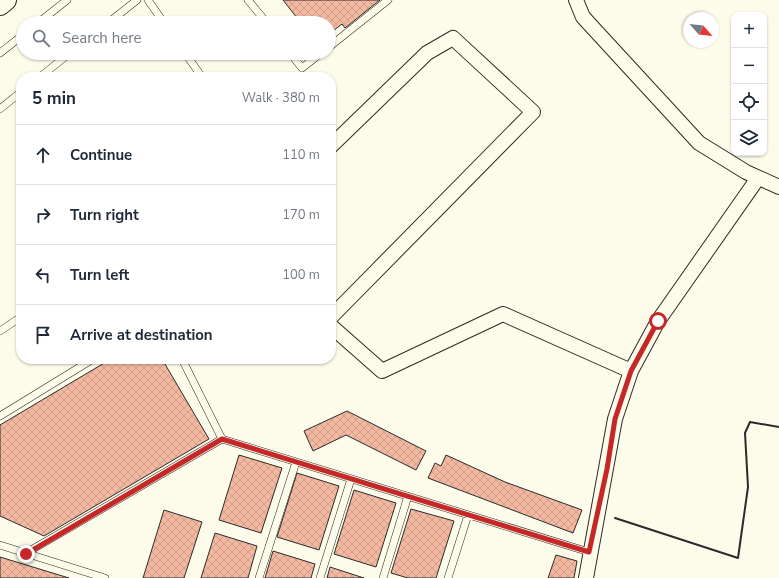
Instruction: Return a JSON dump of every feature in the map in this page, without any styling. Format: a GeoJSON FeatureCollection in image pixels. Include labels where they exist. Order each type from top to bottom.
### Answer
{"type":"FeatureCollection","features":[{"type":"Feature","properties":{"kind":"main road"},"geometry":{"type":"LineString","coordinates":[[0,5],[6,0]]}},
{"type":"Feature","properties":{"kind":"street"},"geometry":{"type":"LineString","coordinates":[[576,0],[583,17],[700,142],[726,161],[779,187]]}},
{"type":"Feature","properties":{"kind":"street"},"geometry":{"type":"LineString","coordinates":[[336,141],[427,53],[453,38],[533,112],[336,312]]}},
{"type":"Feature","properties":{"kind":"street"},"geometry":{"type":"LineString","coordinates":[[586,578],[589,552],[607,469],[615,419],[631,371],[658,321],[758,178]]}},
{"type":"Feature","properties":{"kind":"street"},"geometry":{"type":"LineString","coordinates":[[336,330],[382,371],[503,314],[631,371]]}},
{"type":"Feature","properties":{"kind":"lane"},"geometry":{"type":"LineString","coordinates":[[47,16],[67,0]]}},
{"type":"Feature","properties":{"kind":"lane"},"geometry":{"type":"LineString","coordinates":[[117,16],[137,0]]}},
{"type":"Feature","properties":{"kind":"lane"},"geometry":{"type":"LineString","coordinates":[[148,0],[159,16]]}},
{"type":"Feature","properties":{"kind":"lane"},"geometry":{"type":"LineString","coordinates":[[248,0],[261,16]]}},
{"type":"Feature","properties":{"kind":"lane"},"geometry":{"type":"LineString","coordinates":[[336,41],[388,0]]}},
{"type":"Feature","properties":{"kind":"lane"},"geometry":{"type":"LineString","coordinates":[[0,53],[16,40]]}},
{"type":"Feature","properties":{"kind":"lane"},"geometry":{"type":"LineString","coordinates":[[46,72],[61,60]]}},
{"type":"Feature","properties":{"kind":"lane"},"geometry":{"type":"LineString","coordinates":[[190,60],[198,72]]}},
{"type":"Feature","properties":{"kind":"lane"},"geometry":{"type":"LineString","coordinates":[[296,60],[302,68],[312,60]]}},
{"type":"Feature","properties":{"kind":"lane"},"geometry":{"type":"LineString","coordinates":[[0,109],[16,96]]}},
{"type":"Feature","properties":{"kind":"lane"},"geometry":{"type":"LineString","coordinates":[[0,331],[16,320]]}},
{"type":"Feature","properties":{"kind":"lane"},"geometry":{"type":"LineString","coordinates":[[0,416],[85,364]]}},
{"type":"Feature","properties":{"kind":"lane"},"geometry":{"type":"LineString","coordinates":[[184,364],[222,439],[589,552]]}},
{"type":"Feature","properties":{"kind":"lane"},"geometry":{"type":"LineString","coordinates":[[26,554],[222,439]]}},
{"type":"Feature","properties":{"kind":"lane"},"geometry":{"type":"LineString","coordinates":[[259,578],[296,462]]}},
{"type":"Feature","properties":{"kind":"lane"},"geometry":{"type":"LineString","coordinates":[[320,578],[351,479]]}},
{"type":"Feature","properties":{"kind":"lane"},"geometry":{"type":"LineString","coordinates":[[382,578],[408,496]]}},
{"type":"Feature","properties":{"kind":"lane"},"geometry":{"type":"LineString","coordinates":[[448,578],[468,515]]}},
{"type":"Feature","properties":{"kind":"lane"},"geometry":{"type":"LineString","coordinates":[[0,545],[105,578]]}},
{"type":"Feature","properties":{"kind":"building"},"geometry":{"type":"Polygon","coordinates":[[[283,0],[380,0],[345,28],[342,24],[336,29],[336,16],[296,16],[283,0]]]}},
{"type":"Feature","properties":{"kind":"building"},"geometry":{"type":"Polygon","coordinates":[[[103,364],[165,364],[209,439],[44,536],[0,516],[0,425],[103,364]]]}},
{"type":"Feature","properties":{"kind":"building"},"geometry":{"type":"Polygon","coordinates":[[[347,411],[426,451],[416,470],[346,435],[313,451],[304,431],[347,411]]]}},
{"type":"Feature","properties":{"kind":"building"},"geometry":{"type":"Polygon","coordinates":[[[239,455],[282,468],[261,533],[219,520],[239,455]]]}},
{"type":"Feature","properties":{"kind":"building"},"geometry":{"type":"Polygon","coordinates":[[[446,455],[505,482],[582,510],[573,533],[428,478],[435,463],[441,466],[446,455]]]}},
{"type":"Feature","properties":{"kind":"building"},"geometry":{"type":"Polygon","coordinates":[[[297,473],[339,486],[319,550],[277,537],[297,473]]]}},
{"type":"Feature","properties":{"kind":"building"},"geometry":{"type":"Polygon","coordinates":[[[354,490],[396,503],[376,567],[334,554],[354,490]]]}},
{"type":"Feature","properties":{"kind":"building"},"geometry":{"type":"Polygon","coordinates":[[[411,509],[454,521],[436,578],[408,578],[391,573],[411,509]]]}},
{"type":"Feature","properties":{"kind":"building"},"geometry":{"type":"Polygon","coordinates":[[[164,510],[202,522],[184,578],[143,578],[164,510]]]}},
{"type":"Feature","properties":{"kind":"building"},"geometry":{"type":"Polygon","coordinates":[[[215,533],[257,546],[248,578],[201,578],[215,533]]]}},
{"type":"Feature","properties":{"kind":"building"},"geometry":{"type":"Polygon","coordinates":[[[273,551],[315,564],[311,578],[265,578],[273,551]]]}},
{"type":"Feature","properties":{"kind":"building"},"geometry":{"type":"Polygon","coordinates":[[[556,555],[577,561],[574,578],[548,578],[556,555]]]}},
{"type":"Feature","properties":{"kind":"building"},"geometry":{"type":"Polygon","coordinates":[[[0,557],[69,578],[0,578],[0,557]]]}},
{"type":"Feature","properties":{"kind":"building"},"geometry":{"type":"Polygon","coordinates":[[[330,567],[364,578],[327,578],[330,567]]]}},
{"type":"Feature","properties":{"kind":"wall"},"geometry":{"type":"LineString","coordinates":[[615,518],[738,558],[748,487],[745,433],[750,422],[779,427]]}},
{"type":"Feature","properties":{"kind":"route"},"geometry":{"type":"LineString","coordinates":[[26,554],[222,439],[589,552],[607,469],[615,419],[622,395],[639,354],[658,321]]}}]}
